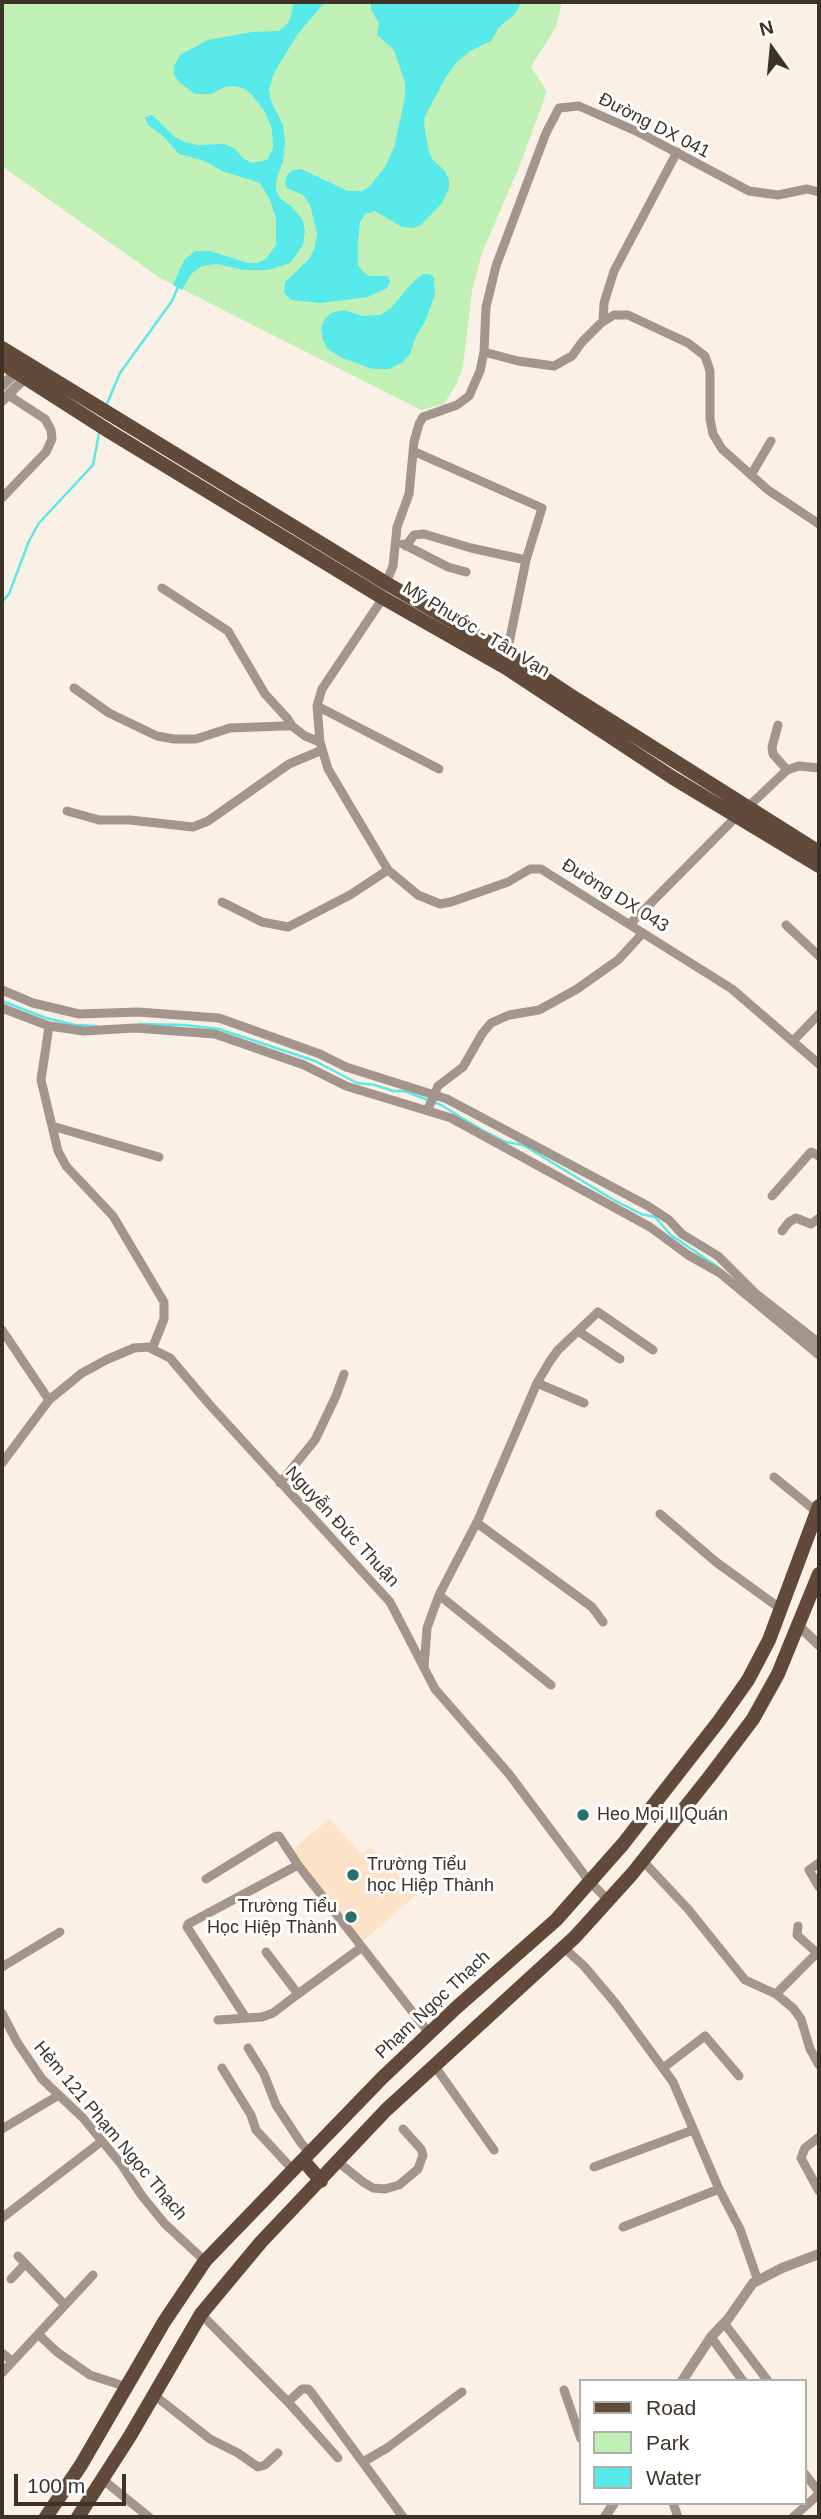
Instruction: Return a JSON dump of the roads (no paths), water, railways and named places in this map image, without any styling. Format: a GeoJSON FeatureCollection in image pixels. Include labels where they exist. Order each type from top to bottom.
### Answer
{"type":"FeatureCollection","features":[{"type":"Feature","properties":{"kind":"main road","name":"Mỹ Phước - Tân Vạn"},"geometry":{"type":"LineString","coordinates":[[2,348],[113,416],[673,778],[744,811],[819,852]]}},
{"type":"Feature","properties":{"kind":"main road"},"geometry":{"type":"LineString","coordinates":[[2,363],[20,375]]}},
{"type":"Feature","properties":{"kind":"main road","name":"Mỹ Phước - Tân Vạn"},"geometry":{"type":"LineString","coordinates":[[20,375],[110,432],[384,590],[507,653],[744,811],[819,866]]}},
{"type":"Feature","properties":{"kind":"main road","name":"Phạm Ngọc Thạch"},"geometry":{"type":"LineString","coordinates":[[46,2517],[81,2465],[164,2322],[205,2261],[429,2033],[556,1920],[623,1844],[748,1680],[769,1640],[818,1509]]}},
{"type":"Feature","properties":{"kind":"main road"},"geometry":{"type":"LineString","coordinates":[[78,2517],[201,2314],[261,2242],[386,2110],[563,1947],[643,1861],[753,1719],[778,1674],[819,1574]]}},
{"type":"Feature","properties":{"kind":"main road"},"geometry":{"type":"LineString","coordinates":[[302,2161],[321,2181]]}},
{"type":"Feature","properties":{"kind":"street","name":"Đường DX 041"},"geometry":{"type":"LineString","coordinates":[[484,352],[485,307],[495,266],[546,133],[559,107],[579,106],[638,132],[749,191],[778,195],[807,189],[819,192]]}},
{"type":"Feature","properties":{"kind":"street"},"geometry":{"type":"LineString","coordinates":[[603,322],[604,303],[614,271],[677,152]]}},
{"type":"Feature","properties":{"kind":"street"},"geometry":{"type":"LineString","coordinates":[[484,352],[518,361],[554,366],[572,356],[603,322],[614,315],[628,314],[688,343],[705,356],[710,371],[710,419],[713,434],[722,449],[768,490],[819,524]]}},
{"type":"Feature","properties":{"kind":"street","name":"Đường DX 043"},"geometry":{"type":"LineString","coordinates":[[484,352],[480,371],[469,396],[457,405],[424,417],[419,424],[413,451],[409,494],[397,527],[393,566],[384,590],[322,689],[317,706],[321,746],[334,780],[388,870],[418,895],[440,904],[451,902],[508,882],[530,869],[541,869],[732,989],[819,1064]]}},
{"type":"Feature","properties":{"kind":"street"},"geometry":{"type":"LineString","coordinates":[[2,498],[46,452],[52,439],[45,419],[4,394],[20,375]]}},
{"type":"Feature","properties":{"kind":"street"},"geometry":{"type":"LineString","coordinates":[[751,475],[771,441]]}},
{"type":"Feature","properties":{"kind":"street"},"geometry":{"type":"LineString","coordinates":[[413,451],[541,506],[542,511],[526,560],[507,653]]}},
{"type":"Feature","properties":{"kind":"street"},"geometry":{"type":"LineString","coordinates":[[406,546],[414,535],[424,534],[526,560]]}},
{"type":"Feature","properties":{"kind":"street"},"geometry":{"type":"LineString","coordinates":[[395,540],[448,567],[466,572]]}},
{"type":"Feature","properties":{"kind":"street"},"geometry":{"type":"LineString","coordinates":[[67,811],[99,820],[192,827],[208,821],[289,764],[321,746],[292,726],[265,694],[228,631],[162,588]]}},
{"type":"Feature","properties":{"kind":"street"},"geometry":{"type":"LineString","coordinates":[[74,688],[109,713],[157,736],[174,739],[195,738],[240,727],[292,726]]}},
{"type":"Feature","properties":{"kind":"street"},"geometry":{"type":"LineString","coordinates":[[317,706],[439,769]]}},
{"type":"Feature","properties":{"kind":"street"},"geometry":{"type":"LineString","coordinates":[[778,725],[772,747],[773,754],[787,770]]}},
{"type":"Feature","properties":{"kind":"street"},"geometry":{"type":"LineString","coordinates":[[630,925],[787,770],[799,766],[819,768]]}},
{"type":"Feature","properties":{"kind":"street"},"geometry":{"type":"LineString","coordinates":[[222,902],[262,922],[288,927],[350,895],[388,870]]}},
{"type":"Feature","properties":{"kind":"street"},"geometry":{"type":"LineString","coordinates":[[786,925],[819,956]]}},
{"type":"Feature","properties":{"kind":"street"},"geometry":{"type":"LineString","coordinates":[[428,1109],[442,1082],[463,1067],[491,1023],[509,1015],[539,1010],[577,989],[618,960],[643,933]]}},
{"type":"Feature","properties":{"kind":"street"},"geometry":{"type":"LineString","coordinates":[[2,990],[33,1003],[79,1014],[138,1012],[219,1018],[320,1054],[346,1067],[464,1106],[669,1220],[682,1234],[718,1256],[755,1293],[819,1343]]}},
{"type":"Feature","properties":{"kind":"street"},"geometry":{"type":"LineString","coordinates":[[2,1008],[49,1026],[84,1031],[135,1028],[215,1034],[304,1065],[346,1086],[451,1118],[650,1227],[688,1255],[720,1273],[819,1355]]}},
{"type":"Feature","properties":{"kind":"street"},"geometry":{"type":"LineString","coordinates":[[793,1041],[819,1014]]}},
{"type":"Feature","properties":{"kind":"street"},"geometry":{"type":"LineString","coordinates":[[2,1463],[49,1400],[82,1373],[108,1359],[134,1348],[152,1349],[164,1319],[164,1303],[113,1216],[62,1160],[41,1080],[49,1026]]}},
{"type":"Feature","properties":{"kind":"street"},"geometry":{"type":"LineString","coordinates":[[52,1126],[159,1157]]}},
{"type":"Feature","properties":{"kind":"street"},"geometry":{"type":"LineString","coordinates":[[772,1196],[811,1152],[819,1156]]}},
{"type":"Feature","properties":{"kind":"street"},"geometry":{"type":"LineString","coordinates":[[782,1231],[789,1222],[796,1219],[811,1224],[819,1218]]}},
{"type":"Feature","properties":{"kind":"street"},"geometry":{"type":"LineString","coordinates":[[424,1670],[427,1628],[439,1595],[477,1523],[537,1383],[558,1350],[598,1312],[653,1350]]}},
{"type":"Feature","properties":{"kind":"street"},"geometry":{"type":"LineString","coordinates":[[2,1330],[6,1346],[49,1400]]}},
{"type":"Feature","properties":{"kind":"street"},"geometry":{"type":"LineString","coordinates":[[578,1331],[620,1359]]}},
{"type":"Feature","properties":{"kind":"street","name":"Nguyễn Đức Thuận"},"geometry":{"type":"LineString","coordinates":[[152,1349],[170,1358],[390,1602],[435,1689],[509,1773],[589,1881],[608,1901]]}},
{"type":"Feature","properties":{"kind":"street"},"geometry":{"type":"LineString","coordinates":[[280,1483],[315,1440],[344,1374]]}},
{"type":"Feature","properties":{"kind":"street"},"geometry":{"type":"LineString","coordinates":[[537,1383],[584,1404]]}},
{"type":"Feature","properties":{"kind":"street"},"geometry":{"type":"LineString","coordinates":[[774,1477],[818,1509]]}},
{"type":"Feature","properties":{"kind":"street"},"geometry":{"type":"LineString","coordinates":[[660,1514],[716,1562],[781,1609]]}},
{"type":"Feature","properties":{"kind":"street"},"geometry":{"type":"LineString","coordinates":[[477,1523],[592,1606],[603,1622]]}},
{"type":"Feature","properties":{"kind":"street"},"geometry":{"type":"LineString","coordinates":[[439,1595],[551,1685]]}},
{"type":"Feature","properties":{"kind":"street"},"geometry":{"type":"LineString","coordinates":[[799,1626],[819,1645]]}},
{"type":"Feature","properties":{"kind":"street"},"geometry":{"type":"LineString","coordinates":[[206,1879],[277,1835],[429,2033]]}},
{"type":"Feature","properties":{"kind":"street"},"geometry":{"type":"LineString","coordinates":[[643,1861],[688,1909],[745,1980],[776,1994],[793,2008],[801,2019],[810,2049],[819,2065]]}},
{"type":"Feature","properties":{"kind":"street"},"geometry":{"type":"LineString","coordinates":[[819,1863],[809,1870],[819,1887]]}},
{"type":"Feature","properties":{"kind":"street"},"geometry":{"type":"LineString","coordinates":[[246,2018],[187,1927],[298,1865]]}},
{"type":"Feature","properties":{"kind":"street"},"geometry":{"type":"LineString","coordinates":[[776,1994],[818,1952],[797,1935],[798,1926]]}},
{"type":"Feature","properties":{"kind":"street"},"geometry":{"type":"LineString","coordinates":[[2,1967],[60,1932]]}},
{"type":"Feature","properties":{"kind":"street"},"geometry":{"type":"LineString","coordinates":[[218,2020],[262,2017],[273,2013],[362,1947]]}},
{"type":"Feature","properties":{"kind":"street"},"geometry":{"type":"LineString","coordinates":[[563,1947],[584,1966],[673,2082],[719,2189],[740,2229],[758,2281]]}},
{"type":"Feature","properties":{"kind":"street"},"geometry":{"type":"LineString","coordinates":[[266,1952],[298,1994]]}},
{"type":"Feature","properties":{"kind":"street","name":"Hẻm 121 Phạm Ngọc Thạch"},"geometry":{"type":"LineString","coordinates":[[2,2013],[36,2070],[102,2141],[165,2224],[205,2261]]}},
{"type":"Feature","properties":{"kind":"street"},"geometry":{"type":"LineString","coordinates":[[663,2068],[704,2036],[739,2076]]}},
{"type":"Feature","properties":{"kind":"street"},"geometry":{"type":"LineString","coordinates":[[248,2048],[264,2074],[276,2105],[301,2143],[302,2161]]}},
{"type":"Feature","properties":{"kind":"street"},"geometry":{"type":"LineString","coordinates":[[434,2065],[494,2150]]}},
{"type":"Feature","properties":{"kind":"street"},"geometry":{"type":"LineString","coordinates":[[222,2068],[251,2115],[259,2135],[302,2161]]}},
{"type":"Feature","properties":{"kind":"street"},"geometry":{"type":"LineString","coordinates":[[2,2129],[59,2095]]}},
{"type":"Feature","properties":{"kind":"street"},"geometry":{"type":"LineString","coordinates":[[338,2162],[373,2188],[385,2189],[398,2185],[418,2169],[423,2155],[419,2145],[403,2129]]}},
{"type":"Feature","properties":{"kind":"street"},"geometry":{"type":"LineString","coordinates":[[594,2167],[693,2130]]}},
{"type":"Feature","properties":{"kind":"street"},"geometry":{"type":"LineString","coordinates":[[819,2137],[805,2148],[801,2158],[819,2191]]}},
{"type":"Feature","properties":{"kind":"street"},"geometry":{"type":"LineString","coordinates":[[2,2217],[102,2141]]}},
{"type":"Feature","properties":{"kind":"street"},"geometry":{"type":"LineString","coordinates":[[623,2227],[719,2189]]}},
{"type":"Feature","properties":{"kind":"street"},"geometry":{"type":"LineString","coordinates":[[683,2379],[741,2297],[758,2281],[819,2254]]}},
{"type":"Feature","properties":{"kind":"street"},"geometry":{"type":"LineString","coordinates":[[18,2256],[65,2305]]}},
{"type":"Feature","properties":{"kind":"street"},"geometry":{"type":"LineString","coordinates":[[11,2279],[25,2264]]}},
{"type":"Feature","properties":{"kind":"street"},"geometry":{"type":"LineString","coordinates":[[2,2373],[93,2275]]}},
{"type":"Feature","properties":{"kind":"street"},"geometry":{"type":"LineString","coordinates":[[201,2314],[288,2402],[338,2458]]}},
{"type":"Feature","properties":{"kind":"street"},"geometry":{"type":"LineString","coordinates":[[724,2323],[766,2379]]}},
{"type":"Feature","properties":{"kind":"street"},"geometry":{"type":"LineString","coordinates":[[38,2334],[57,2352],[90,2375],[127,2387]]}},
{"type":"Feature","properties":{"kind":"street"},"geometry":{"type":"LineString","coordinates":[[711,2337],[742,2379]]}},
{"type":"Feature","properties":{"kind":"street"},"geometry":{"type":"LineString","coordinates":[[2,2353],[12,2361]]}},
{"type":"Feature","properties":{"kind":"street"},"geometry":{"type":"LineString","coordinates":[[288,2402],[302,2389],[308,2389],[403,2517]]}},
{"type":"Feature","properties":{"kind":"street"},"geometry":{"type":"LineString","coordinates":[[564,2390],[580,2436]]}},
{"type":"Feature","properties":{"kind":"street"},"geometry":{"type":"LineString","coordinates":[[363,2462],[387,2448],[462,2392]]}},
{"type":"Feature","properties":{"kind":"street"},"geometry":{"type":"LineString","coordinates":[[154,2395],[210,2439],[258,2467],[265,2465],[278,2453]]}},
{"type":"Feature","properties":{"kind":"street"},"geometry":{"type":"LineString","coordinates":[[801,2515],[819,2493],[807,2477]]}},
{"type":"Feature","properties":{"kind":"street"},"geometry":{"type":"LineString","coordinates":[[102,2479],[149,2517]]}},
{"type":"Feature","properties":{"kind":"water"},"geometry":{"type":"Polygon","coordinates":[[[294,2],[325,2],[297,35],[274,73],[269,89],[271,101],[283,125],[285,143],[276,190],[280,198],[302,219],[305,230],[303,245],[290,263],[268,270],[243,270],[217,264],[202,266],[191,274],[182,290],[173,285],[184,260],[195,251],[210,251],[248,263],[266,259],[276,245],[276,218],[260,183],[222,171],[205,161],[179,154],[163,136],[148,125],[145,117],[152,115],[175,137],[185,142],[197,145],[224,144],[234,148],[252,163],[267,160],[273,148],[272,129],[265,112],[252,95],[235,86],[225,87],[211,94],[195,94],[179,82],[174,75],[174,66],[180,55],[208,40],[252,32],[279,31],[289,22],[294,2]]]}},
{"type":"Feature","properties":{"kind":"water"},"geometry":{"type":"Polygon","coordinates":[[[371,2],[521,2],[515,14],[499,27],[491,41],[470,51],[456,63],[425,116],[429,152],[449,180],[449,188],[442,203],[421,225],[413,228],[402,227],[375,211],[365,214],[360,222],[358,265],[370,276],[388,276],[390,281],[387,288],[368,297],[321,303],[291,300],[284,293],[285,282],[309,259],[315,247],[317,233],[310,205],[303,195],[287,188],[287,175],[293,170],[301,169],[348,191],[362,191],[370,186],[385,167],[394,148],[405,97],[405,83],[394,50],[377,35],[379,23],[371,10],[371,2]]]}},
{"type":"Feature","properties":{"kind":"water"},"geometry":{"type":"Polygon","coordinates":[[[423,274],[430,274],[434,278],[435,294],[410,354],[403,362],[389,369],[373,369],[342,358],[328,349],[321,328],[331,313],[343,310],[363,316],[380,315],[391,308],[423,274]]]}},
{"type":"Feature","properties":{"kind":"waterway"},"geometry":{"type":"LineString","coordinates":[[106,406],[120,373],[172,301],[178,287]]}},
{"type":"Feature","properties":{"kind":"waterway"},"geometry":{"type":"LineString","coordinates":[[2,602],[9,594],[29,541],[39,523],[93,465],[99,433]]}},
{"type":"Feature","properties":{"kind":"waterway"},"geometry":{"type":"LineString","coordinates":[[2,1001],[46,1018],[75,1025],[97,1026]]}},
{"type":"Feature","properties":{"kind":"waterway"},"geometry":{"type":"LineString","coordinates":[[139,1024],[219,1029],[315,1061],[357,1083],[404,1091],[441,1105],[506,1142],[523,1145],[614,1200],[641,1214],[655,1217],[671,1235],[718,1267]]}},
{"type":"Feature","properties":{"kind":"waterway"},"geometry":{"type":"LineString","coordinates":[[803,1336],[819,1349]]}},
{"type":"Feature","properties":{"kind":"place","name":"Heo Mọi II Quán"},"geometry":{"type":"Point","coordinates":[583,1815]}},
{"type":"Feature","properties":{"kind":"place","name":"Trường Tiểu học Hiệp Thành"},"geometry":{"type":"Point","coordinates":[353,1875]}},
{"type":"Feature","properties":{"kind":"place","name":"Trường Tiểu Học Hiệp Thành"},"geometry":{"type":"Point","coordinates":[351,1917]}}]}
